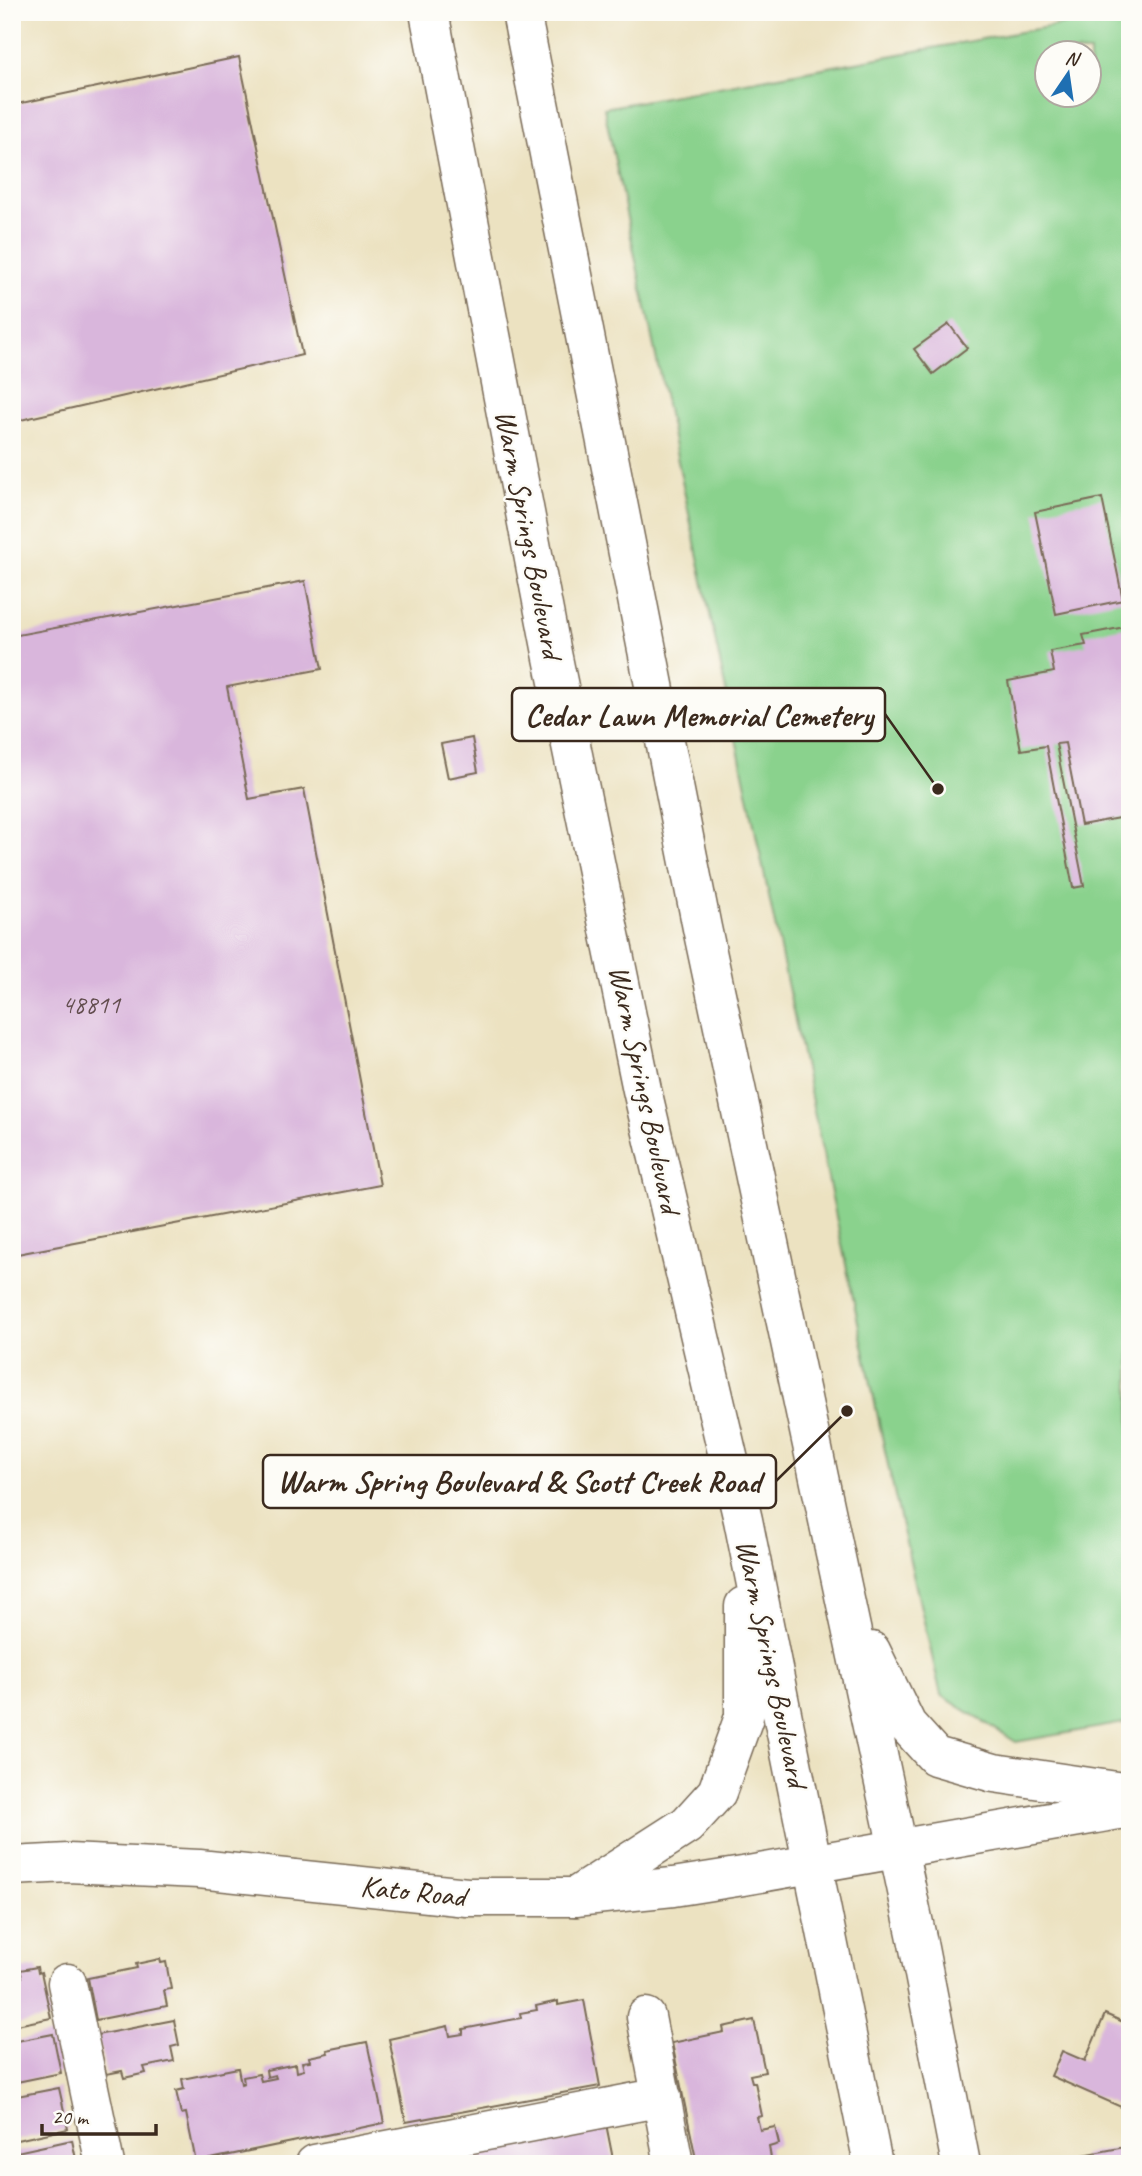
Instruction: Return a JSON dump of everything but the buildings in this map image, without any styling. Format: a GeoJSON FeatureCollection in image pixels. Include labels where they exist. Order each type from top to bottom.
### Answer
{"type":"FeatureCollection","features":[{"type":"Feature","properties":{"kind":"main road","name":"Warm Springs Boulevard"},"geometry":{"type":"LineString","coordinates":[[429,12],[551,648],[642,1090],[743,1520],[873,2164]]}},
{"type":"Feature","properties":{"kind":"main road"},"geometry":{"type":"LineString","coordinates":[[521,12],[702,928],[898,1848],[961,2164]]}},
{"type":"Feature","properties":{"kind":"main road"},"geometry":{"type":"LineString","coordinates":[[575,1897],[687,1825],[717,1792],[744,1717],[743,1520]]}},
{"type":"Feature","properties":{"kind":"main road"},"geometry":{"type":"LineString","coordinates":[[845,1597],[906,1725],[935,1756],[994,1773],[1130,1793]]}},
{"type":"Feature","properties":{"kind":"main road","name":"Kato Road"},"geometry":{"type":"LineString","coordinates":[[12,1866],[68,1863],[187,1868],[467,1897],[575,1897],[673,1887],[1130,1808]]}},
{"type":"Feature","properties":{"kind":"main road"},"geometry":{"type":"LineString","coordinates":[[67,1983],[105,2164]]}},
{"type":"Feature","properties":{"kind":"main road"},"geometry":{"type":"LineString","coordinates":[[646,2017],[674,2164]]}},
{"type":"Feature","properties":{"kind":"main road"},"geometry":{"type":"LineString","coordinates":[[315,2164],[662,2097]]}},
{"type":"Feature","properties":{"kind":"green space"},"geometry":{"type":"Polygon","coordinates":[[[1130,12],[1130,1722],[1016,1742],[941,1695],[889,1470],[604,108],[1130,12]]]}},
{"type":"Feature","properties":{"kind":"place","name":"Cedar Lawn Memorial Cemetery"},"geometry":{"type":"Point","coordinates":[938,789]}},
{"type":"Feature","properties":{"kind":"place","name":"Warm Spring Boulevard & Scott Creek Road"},"geometry":{"type":"Point","coordinates":[847,1411]}}]}
